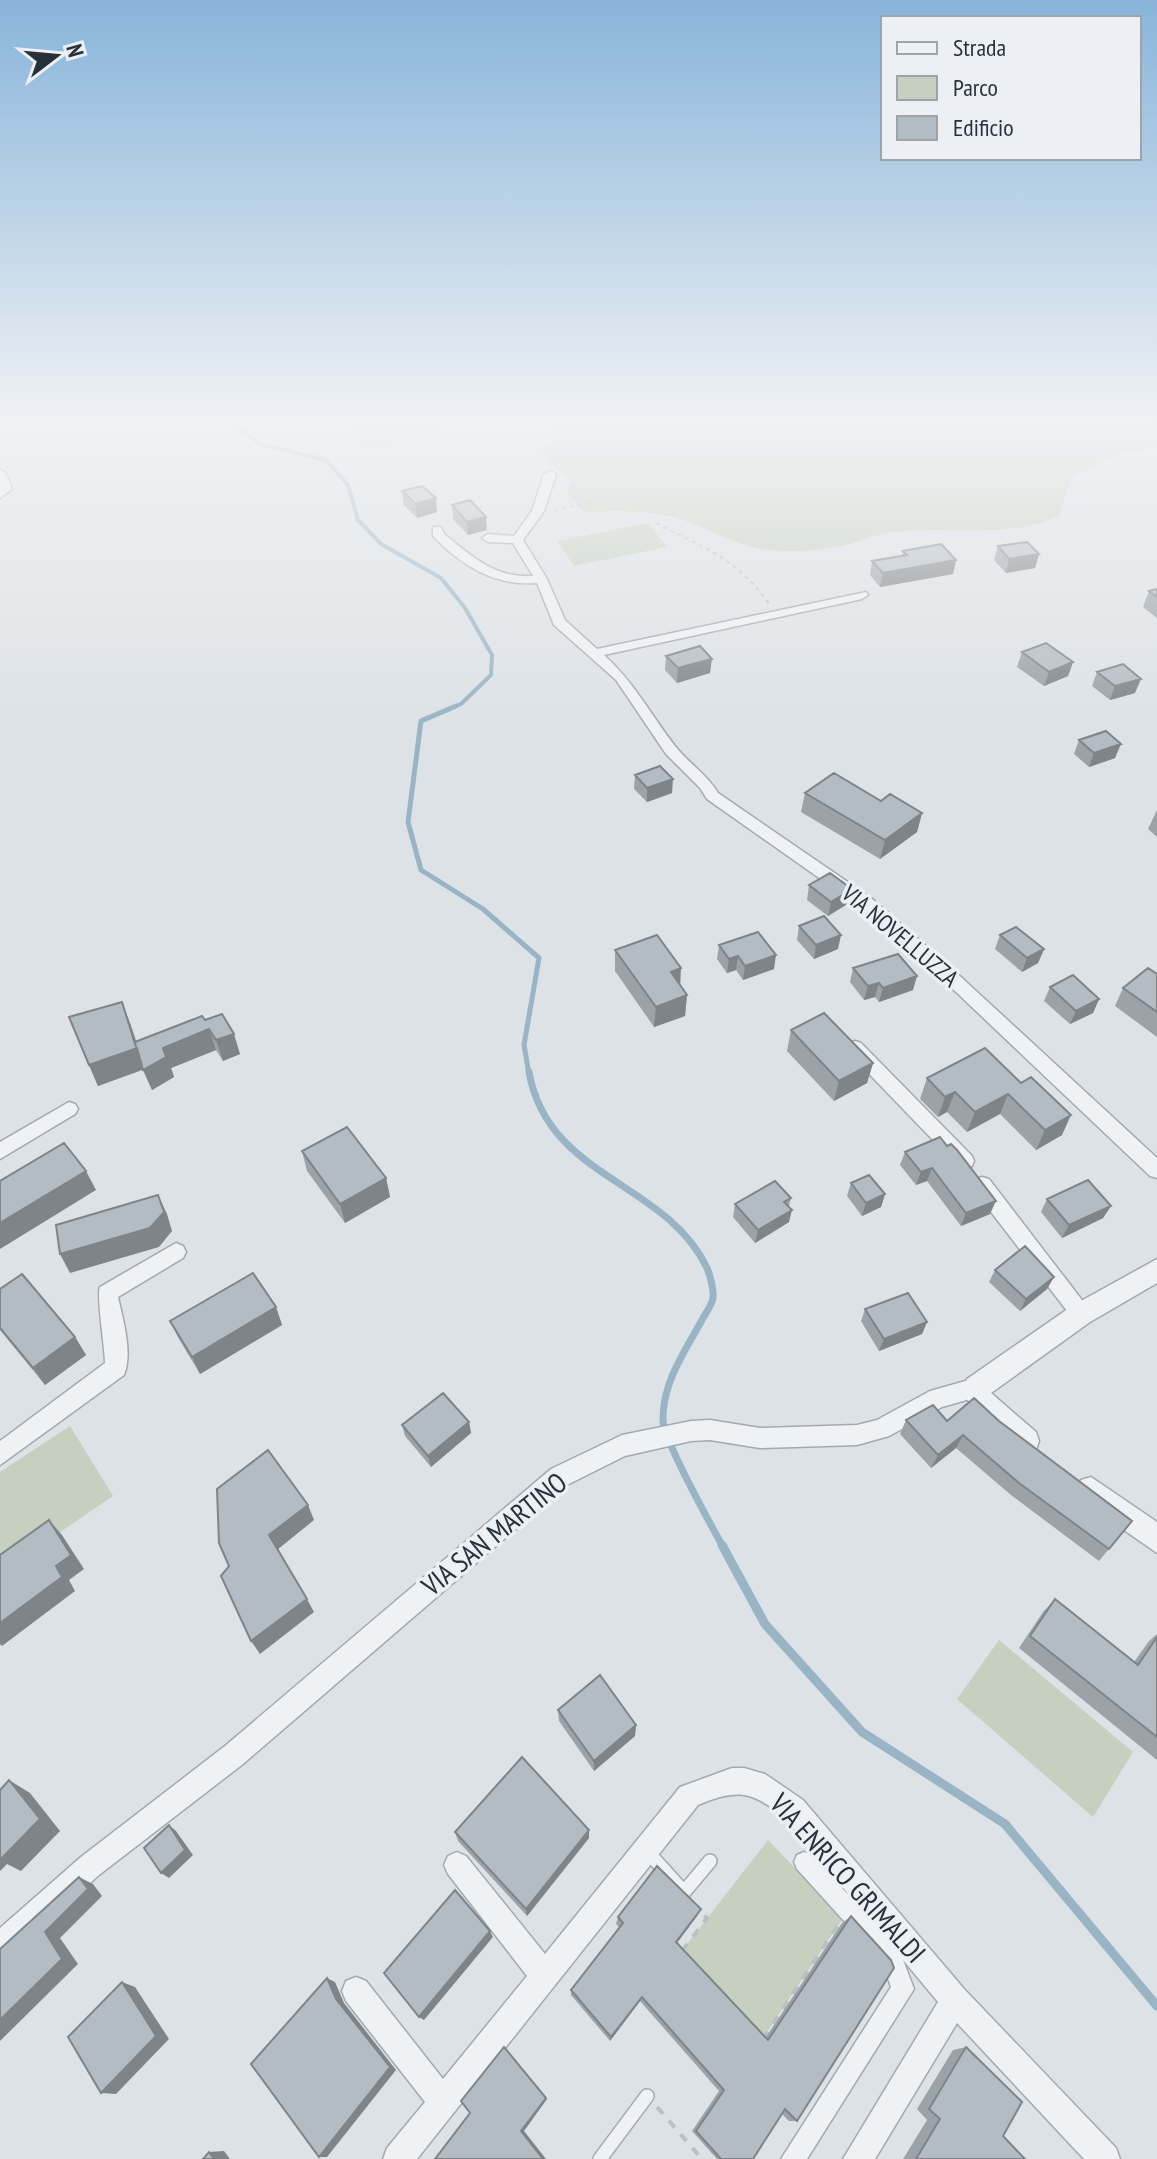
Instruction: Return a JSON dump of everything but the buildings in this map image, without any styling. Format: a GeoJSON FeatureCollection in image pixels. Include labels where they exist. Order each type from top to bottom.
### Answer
{"type":"FeatureCollection","features":[{"type":"Feature","properties":{"kind":"street"},"geometry":{"type":"LineString","coordinates":[[488,538],[517,540],[527,526]]}},
{"type":"Feature","properties":{"kind":"street"},"geometry":{"type":"LineString","coordinates":[[437,530],[439,536],[494,578],[541,579]]}},
{"type":"Feature","properties":{"kind":"street","name":"VIA NOVELLUZZA"},"geometry":{"type":"LineString","coordinates":[[517,540],[541,579],[555,617],[621,677],[671,751],[706,785],[712,796],[865,902],[943,970],[1157,1170]]}},
{"type":"Feature","properties":{"kind":"street"},"geometry":{"type":"LineString","coordinates":[[597,653],[862,595]]}},
{"type":"Feature","properties":{"kind":"street"},"geometry":{"type":"LineString","coordinates":[[853,1046],[961,1156],[1081,1314]]}},
{"type":"Feature","properties":{"kind":"street"},"geometry":{"type":"LineString","coordinates":[[0,1151],[69,1109]]}},
{"type":"Feature","properties":{"kind":"street"},"geometry":{"type":"LineString","coordinates":[[0,1454],[116,1368],[115,1333],[107,1293],[176,1252]]}},
{"type":"Feature","properties":{"kind":"street","name":"VIA SAN MARTINO"},"geometry":{"type":"LineString","coordinates":[[0,1947],[90,1866],[234,1755],[559,1477],[622,1446],[710,1430],[760,1438],[857,1435],[881,1429],[938,1398],[976,1388],[1081,1314],[1157,1270]]}},
{"type":"Feature","properties":{"kind":"street"},"geometry":{"type":"LineString","coordinates":[[976,1388],[980,1401],[1002,1423],[1157,1539]]}},
{"type":"Feature","properties":{"kind":"street","name":"VIA ENRICO GRIMALDI"},"geometry":{"type":"LineString","coordinates":[[398,2159],[689,1796],[714,1784],[743,1778],[773,1788],[794,1809],[955,2000],[1105,2159]]}},
{"type":"Feature","properties":{"kind":"street"},"geometry":{"type":"LineString","coordinates":[[793,2159],[903,1989],[891,1957],[804,1862]]}},
{"type":"Feature","properties":{"kind":"street"},"geometry":{"type":"LineString","coordinates":[[457,1865],[544,1975]]}},
{"type":"Feature","properties":{"kind":"street"},"geometry":{"type":"LineString","coordinates":[[356,1991],[443,2102]]}},
{"type":"Feature","properties":{"kind":"street"},"geometry":{"type":"LineString","coordinates":[[858,2159],[955,2000]]}},
{"type":"Feature","properties":{"kind":"lane"},"geometry":{"type":"LineString","coordinates":[[645,1848],[684,1892],[710,1861]]}},
{"type":"Feature","properties":{"kind":"lane"},"geometry":{"type":"LineString","coordinates":[[600,2159],[647,2096]]}},
{"type":"Feature","properties":{"kind":"path"},"geometry":{"type":"LineString","coordinates":[[662,526],[713,548],[739,566],[775,614]]}},
{"type":"Feature","properties":{"kind":"path"},"geometry":{"type":"LineString","coordinates":[[684,1892],[707,1918],[681,1952],[691,1962]]}},
{"type":"Feature","properties":{"kind":"path"},"geometry":{"type":"LineString","coordinates":[[751,2030],[761,2041],[843,1918],[853,1912]]}},
{"type":"Feature","properties":{"kind":"path"},"geometry":{"type":"LineString","coordinates":[[647,2096],[702,2159]]}},
{"type":"Feature","properties":{"kind":"green space"},"geometry":{"type":"Polygon","coordinates":[[[634,526],[650,526],[667,547],[574,566],[557,541],[634,526]]]}},
{"type":"Feature","properties":{"kind":"green space"},"geometry":{"type":"Polygon","coordinates":[[[697,526],[1030,526],[995,530],[904,531],[805,551],[756,548],[697,526]]]}},
{"type":"Feature","properties":{"kind":"green space"},"geometry":{"type":"Polygon","coordinates":[[[70,1426],[113,1496],[0,1573],[0,1472],[70,1426]]]}},
{"type":"Feature","properties":{"kind":"green space"},"geometry":{"type":"Polygon","coordinates":[[[999,1640],[1133,1752],[1093,1817],[957,1699],[999,1640]]]}},
{"type":"Feature","properties":{"kind":"green space"},"geometry":{"type":"Polygon","coordinates":[[[768,1840],[843,1918],[761,2041],[681,1952],[768,1840]]]}},
{"type":"Feature","properties":{"kind":"waterway"},"geometry":{"type":"LineString","coordinates":[[364,526],[381,544],[441,578],[465,608],[492,655],[491,675],[456,706]]}},
{"type":"Feature","properties":{"kind":"waterway"},"geometry":{"type":"LineString","coordinates":[[451,708],[456,706]]}},
{"type":"Feature","properties":{"kind":"waterway"},"geometry":{"type":"LineString","coordinates":[[456,706],[421,721],[408,822],[421,870],[483,909],[539,958],[524,1045],[529,1074]]}},
{"type":"Feature","properties":{"kind":"waterway"},"geometry":{"type":"LineString","coordinates":[[529,1072],[540,1108],[559,1136],[583,1158],[665,1216],[688,1239],[707,1268],[712,1301],[670,1381],[663,1421],[679,1464],[723,1547]]}},
{"type":"Feature","properties":{"kind":"waterway"},"geometry":{"type":"LineString","coordinates":[[722,1545],[765,1624],[862,1732],[1005,1824],[1157,2006]]}}]}
